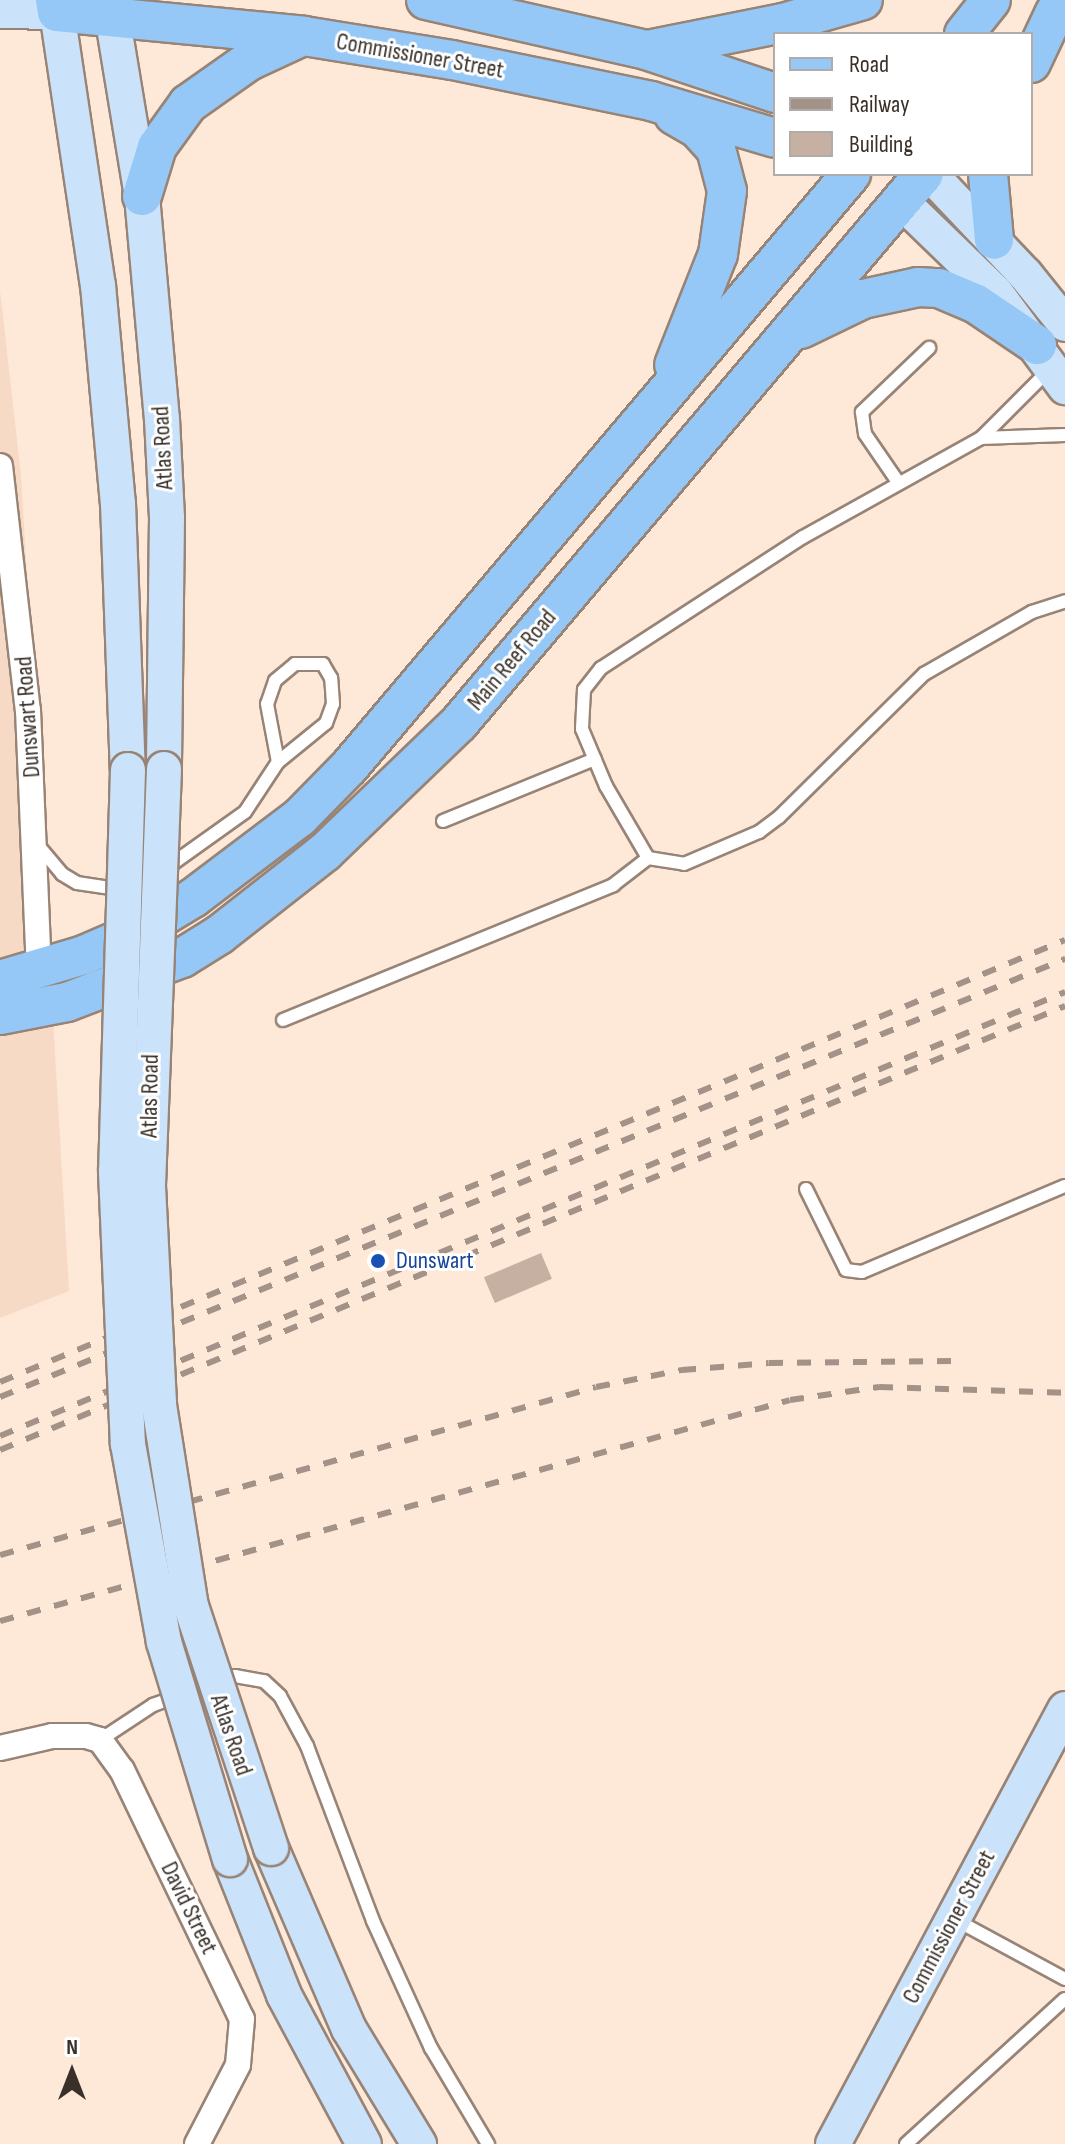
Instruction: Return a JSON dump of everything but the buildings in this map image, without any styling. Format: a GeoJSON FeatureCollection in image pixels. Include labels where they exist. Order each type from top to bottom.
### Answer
{"type":"FeatureCollection","features":[{"type":"Feature","properties":{"kind":"main road"},"geometry":{"type":"LineString","coordinates":[[426,0],[646,50],[773,92]]}},
{"type":"Feature","properties":{"kind":"main road"},"geometry":{"type":"LineString","coordinates":[[646,50],[783,23],[863,0]]}},
{"type":"Feature","properties":{"kind":"main road"},"geometry":{"type":"LineString","coordinates":[[966,32],[991,0]]}},
{"type":"Feature","properties":{"kind":"main road"},"geometry":{"type":"LineString","coordinates":[[0,11],[56,6]]}},
{"type":"Feature","properties":{"kind":"main road","name":"Commissioner Street"},"geometry":{"type":"LineString","coordinates":[[56,6],[111,8],[452,60],[651,101],[773,137]]}},
{"type":"Feature","properties":{"kind":"main road","name":"Atlas Road"},"geometry":{"type":"LineString","coordinates":[[56,6],[101,317],[128,657],[128,770],[116,1172],[119,1330],[139,1522],[176,1688],[251,1917],[314,2054],[364,2144]]}},
{"type":"Feature","properties":{"kind":"main road"},"geometry":{"type":"LineString","coordinates":[[1033,40],[1060,6]]}},
{"type":"Feature","properties":{"kind":"main road"},"geometry":{"type":"LineString","coordinates":[[1033,59],[1060,6]]}},
{"type":"Feature","properties":{"kind":"main road","name":"Atlas Road"},"geometry":{"type":"LineString","coordinates":[[111,8],[142,196],[167,518],[164,769],[148,1186],[155,1366],[174,1517],[211,1678],[293,1906],[349,2029],[419,2144]]}},
{"type":"Feature","properties":{"kind":"main road"},"geometry":{"type":"LineString","coordinates":[[142,196],[157,147],[188,104],[249,61],[304,36]]}},
{"type":"Feature","properties":{"kind":"main road"},"geometry":{"type":"LineString","coordinates":[[651,101],[698,129],[716,149],[727,191],[718,254],[665,391]]}},
{"type":"Feature","properties":{"kind":"main road"},"geometry":{"type":"LineString","coordinates":[[0,980],[39,970],[137,932],[193,898],[300,817],[379,733],[849,176]]}},
{"type":"Feature","properties":{"kind":"main road"},"geometry":{"type":"LineString","coordinates":[[870,176],[919,184],[994,240]]}},
{"type":"Feature","properties":{"kind":"main road"},"geometry":{"type":"LineString","coordinates":[[988,176],[994,240],[1055,355]]}},
{"type":"Feature","properties":{"kind":"main road"},"geometry":{"type":"LineString","coordinates":[[919,184],[996,293],[1055,355]]}},
{"type":"Feature","properties":{"kind":"main road","name":"Main Reef Road"},"geometry":{"type":"LineString","coordinates":[[0,1015],[80,998],[182,958],[219,935],[325,852],[459,723],[786,336],[919,184]]}},
{"type":"Feature","properties":{"kind":"main road"},"geometry":{"type":"LineString","coordinates":[[786,336],[863,299],[918,287],[939,288],[975,303],[1055,355]]}},
{"type":"Feature","properties":{"kind":"main road","name":"Commissioner Street"},"geometry":{"type":"LineString","coordinates":[[833,2144],[1065,1709]]}},
{"type":"Feature","properties":{"kind":"street","name":"Dunswart Road"},"geometry":{"type":"LineString","coordinates":[[0,466],[21,634],[37,844],[39,970]]}},
{"type":"Feature","properties":{"kind":"street"},"geometry":{"type":"LineString","coordinates":[[0,1748],[32,1739],[68,1735],[100,1740]]}},
{"type":"Feature","properties":{"kind":"street","name":"David Street"},"geometry":{"type":"LineString","coordinates":[[100,1740],[122,1770],[242,2019],[238,2065],[197,2144]]}},
{"type":"Feature","properties":{"kind":"lane"},"geometry":{"type":"LineString","coordinates":[[898,482],[865,434],[862,412],[929,348]]}},
{"type":"Feature","properties":{"kind":"lane"},"geometry":{"type":"LineString","coordinates":[[648,858],[595,759],[580,715],[584,690],[601,668],[803,537],[981,438],[1055,355]]}},
{"type":"Feature","properties":{"kind":"lane"},"geometry":{"type":"LineString","coordinates":[[981,438],[1065,435]]}},
{"type":"Feature","properties":{"kind":"lane"},"geometry":{"type":"LineString","coordinates":[[283,1020],[613,885],[648,858],[684,864],[759,832],[802,798],[852,741],[924,674],[1032,612],[1065,601]]}},
{"type":"Feature","properties":{"kind":"lane"},"geometry":{"type":"LineString","coordinates":[[37,844],[62,874],[77,883],[125,890],[142,883],[245,812],[278,762],[326,723],[333,704],[331,678],[323,664],[295,664],[275,681],[267,704],[278,762]]}},
{"type":"Feature","properties":{"kind":"lane"},"geometry":{"type":"LineString","coordinates":[[443,821],[595,759]]}},
{"type":"Feature","properties":{"kind":"lane"},"geometry":{"type":"LineString","coordinates":[[806,1189],[846,1270],[862,1272],[1065,1186]]}},
{"type":"Feature","properties":{"kind":"lane"},"geometry":{"type":"LineString","coordinates":[[100,1740],[153,1705],[235,1676],[264,1681],[280,1696],[307,1746],[386,1949],[431,2048],[488,2144]]}},
{"type":"Feature","properties":{"kind":"lane"},"geometry":{"type":"LineString","coordinates":[[953,1919],[1065,1979]]}},
{"type":"Feature","properties":{"kind":"lane"},"geometry":{"type":"LineString","coordinates":[[906,2144],[1065,1999]]}},
{"type":"Feature","properties":{"kind":"shaded area"},"geometry":{"type":"Polygon","coordinates":[[[0,290],[21,475],[69,1291],[0,1318],[0,290]]]}},
{"type":"Feature","properties":{"kind":"railway"},"geometry":{"type":"LineString","coordinates":[[0,1382],[1065,940]]}},
{"type":"Feature","properties":{"kind":"railway"},"geometry":{"type":"LineString","coordinates":[[0,1397],[1065,959]]}},
{"type":"Feature","properties":{"kind":"railway"},"geometry":{"type":"LineString","coordinates":[[0,1436],[1065,992]]}},
{"type":"Feature","properties":{"kind":"railway"},"geometry":{"type":"LineString","coordinates":[[0,1450],[1065,1006]]}},
{"type":"Feature","properties":{"kind":"railway"},"geometry":{"type":"LineString","coordinates":[[0,1555],[596,1387],[682,1370],[769,1363],[951,1361]]}},
{"type":"Feature","properties":{"kind":"railway"},"geometry":{"type":"LineString","coordinates":[[0,1621],[790,1400],[879,1387],[1065,1393]]}},
{"type":"Feature","properties":{"kind":"place","name":"Dunswart"},"geometry":{"type":"Point","coordinates":[378,1261]}}]}
